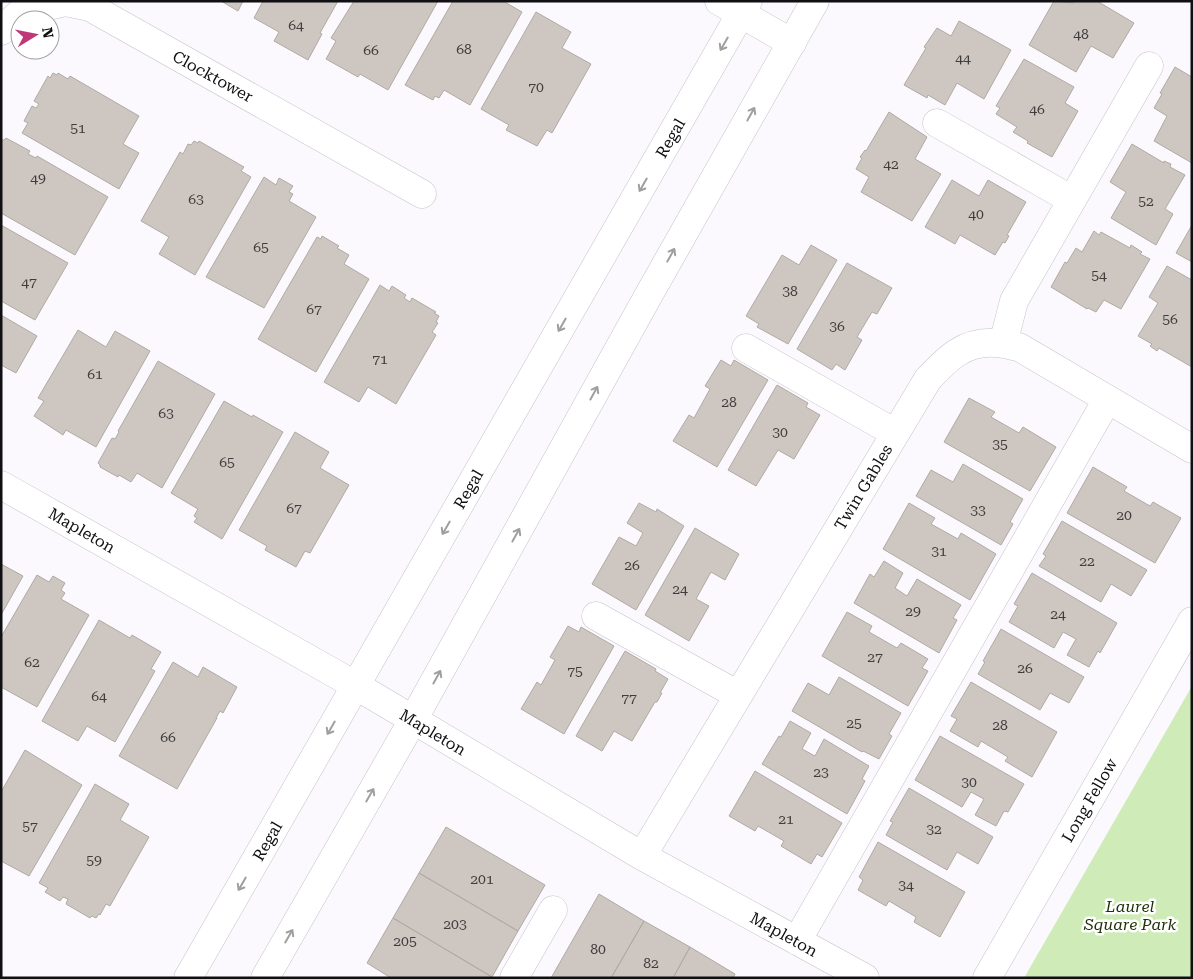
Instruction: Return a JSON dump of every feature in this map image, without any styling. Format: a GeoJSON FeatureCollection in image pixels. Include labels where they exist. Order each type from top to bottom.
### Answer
{"type":"FeatureCollection","features":[{"type":"Feature","properties":{"kind":"street"},"geometry":{"type":"LineString","coordinates":[[265,978],[413,720],[647,298],[815,1]]}},
{"type":"Feature","properties":{"kind":"street","name":"Clocktower"},"geometry":{"type":"LineString","coordinates":[[1,31],[19,14],[38,8],[66,2],[90,7],[422,194]]}},
{"type":"Feature","properties":{"kind":"street"},"geometry":{"type":"LineString","coordinates":[[736,6],[792,43]]}},
{"type":"Feature","properties":{"kind":"street","name":"Regal"},"geometry":{"type":"LineString","coordinates":[[188,978],[355,686],[736,6]]}},
{"type":"Feature","properties":{"kind":"street"},"geometry":{"type":"LineString","coordinates":[[1003,344],[1014,301],[1149,66]]}},
{"type":"Feature","properties":{"kind":"street"},"geometry":{"type":"LineString","coordinates":[[937,123],[1072,200]]}},
{"type":"Feature","properties":{"kind":"street","name":"Twin Gables"},"geometry":{"type":"LineString","coordinates":[[642,856],[928,379],[948,359],[969,346],[996,342],[1019,348],[1107,400],[1188,438]]}},
{"type":"Feature","properties":{"kind":"street"},"geometry":{"type":"LineString","coordinates":[[746,348],[895,433]]}},
{"type":"Feature","properties":{"kind":"street"},"geometry":{"type":"LineString","coordinates":[[797,940],[1107,400]]}},
{"type":"Feature","properties":{"kind":"street","name":"Mapleton"},"geometry":{"type":"LineString","coordinates":[[1,485],[355,686],[642,856],[865,978]]}},
{"type":"Feature","properties":{"kind":"street"},"geometry":{"type":"LineString","coordinates":[[596,616],[738,695]]}},
{"type":"Feature","properties":{"kind":"street","name":"Long Fellow"},"geometry":{"type":"LineString","coordinates":[[987,978],[1192,622]]}},
{"type":"Feature","properties":{"kind":"street"},"geometry":{"type":"LineString","coordinates":[[514,978],[553,910]]}},
{"type":"Feature","properties":{"kind":"green space","name":"Laurel Square Park"},"geometry":{"type":"Polygon","coordinates":[[[1192,686],[1192,978],[1024,978],[1192,686]]]}},
{"type":"Feature","properties":{"kind":"building"},"geometry":{"type":"Polygon","coordinates":[[[221,1],[243,1],[238,11],[221,1]]]}},
{"type":"Feature","properties":{"kind":"building"},"geometry":{"type":"Polygon","coordinates":[[[263,1],[338,1],[320,33],[322,34],[308,60],[274,41],[279,32],[254,18],[263,1]]]}},
{"type":"Feature","properties":{"kind":"building"},"geometry":{"type":"Polygon","coordinates":[[[354,1],[438,1],[388,90],[360,74],[358,77],[326,59],[336,41],[331,38],[354,1]]]}},
{"type":"Feature","properties":{"kind":"building"},"geometry":{"type":"Polygon","coordinates":[[[453,1],[503,1],[522,12],[470,105],[444,90],[439,98],[435,96],[433,100],[405,85],[453,1]]]}},
{"type":"Feature","properties":{"kind":"building"},"geometry":{"type":"Polygon","coordinates":[[[1054,1],[1074,3],[1075,1],[1097,1],[1134,23],[1113,58],[1091,46],[1076,72],[1029,45],[1054,1]]]}},
{"type":"Feature","properties":{"kind":"building"},"geometry":{"type":"Polygon","coordinates":[[[536,12],[571,32],[562,48],[591,64],[552,133],[547,130],[537,146],[506,130],[509,125],[481,109],[536,12]]]}},
{"type":"Feature","properties":{"kind":"building"},"geometry":{"type":"Polygon","coordinates":[[[959,21],[1011,50],[984,99],[957,83],[945,105],[928,95],[927,98],[904,85],[926,48],[924,47],[937,28],[951,36],[959,21]]]}},
{"type":"Feature","properties":{"kind":"building"},"geometry":{"type":"Polygon","coordinates":[[[1024,59],[1074,87],[1065,103],[1078,111],[1052,157],[1027,143],[1028,141],[1013,132],[1017,127],[996,114],[1000,108],[996,106],[1024,59]]]}},
{"type":"Feature","properties":{"kind":"building"},"geometry":{"type":"Polygon","coordinates":[[[1175,67],[1192,77],[1192,163],[1154,141],[1167,116],[1154,108],[1175,67]]]}},
{"type":"Feature","properties":{"kind":"building"},"geometry":{"type":"Polygon","coordinates":[[[53,73],[57,75],[58,73],[68,79],[70,76],[139,116],[123,144],[139,153],[119,189],[22,133],[28,123],[24,121],[32,106],[36,108],[39,104],[34,101],[48,76],[50,78],[53,73]]]}},
{"type":"Feature","properties":{"kind":"building"},"geometry":{"type":"Polygon","coordinates":[[[889,112],[927,137],[915,159],[941,174],[912,221],[861,192],[869,177],[856,169],[862,158],[860,157],[866,151],[889,112]]]}},
{"type":"Feature","properties":{"kind":"building"},"geometry":{"type":"Polygon","coordinates":[[[6,138],[30,151],[28,154],[36,158],[37,156],[108,197],[75,255],[1,213],[1,140],[6,138]]]}},
{"type":"Feature","properties":{"kind":"building"},"geometry":{"type":"Polygon","coordinates":[[[194,141],[198,143],[199,141],[244,167],[241,171],[251,177],[195,275],[159,254],[169,237],[141,221],[180,152],[183,154],[188,144],[191,145],[194,141]]]}},
{"type":"Feature","properties":{"kind":"building"},"geometry":{"type":"Polygon","coordinates":[[[1132,144],[1164,163],[1164,161],[1171,164],[1170,167],[1185,175],[1165,209],[1173,214],[1156,245],[1111,218],[1126,192],[1110,182],[1132,144]]]}},
{"type":"Feature","properties":{"kind":"building"},"geometry":{"type":"Polygon","coordinates":[[[264,177],[276,185],[279,178],[293,186],[289,192],[293,194],[289,201],[316,217],[264,308],[206,277],[264,177]]]}},
{"type":"Feature","properties":{"kind":"building"},"geometry":{"type":"Polygon","coordinates":[[[952,180],[979,196],[988,180],[1026,202],[1007,235],[1009,236],[1005,243],[1003,242],[995,255],[960,235],[955,244],[925,227],[952,180]]]}},
{"type":"Feature","properties":{"kind":"building"},"geometry":{"type":"Polygon","coordinates":[[[1,225],[68,263],[35,320],[1,301],[1,225]]]}},
{"type":"Feature","properties":{"kind":"building"},"geometry":{"type":"Polygon","coordinates":[[[1192,225],[1192,262],[1176,253],[1192,225]]]}},
{"type":"Feature","properties":{"kind":"building"},"geometry":{"type":"Polygon","coordinates":[[[1094,231],[1099,235],[1101,232],[1130,248],[1131,245],[1142,252],[1140,254],[1150,259],[1121,309],[1104,300],[1096,312],[1087,309],[1051,287],[1065,262],[1067,263],[1076,248],[1082,252],[1094,231]]]}},
{"type":"Feature","properties":{"kind":"building"},"geometry":{"type":"Polygon","coordinates":[[[322,236],[339,246],[337,248],[349,255],[344,264],[369,279],[316,372],[258,339],[317,237],[321,239],[322,236]]]}},
{"type":"Feature","properties":{"kind":"building"},"geometry":{"type":"Polygon","coordinates":[[[811,245],[837,260],[788,344],[757,327],[759,324],[746,316],[782,255],[799,265],[811,245]]]}},
{"type":"Feature","properties":{"kind":"building"},"geometry":{"type":"Polygon","coordinates":[[[847,263],[892,288],[877,314],[872,312],[857,337],[862,340],[845,370],[836,364],[832,370],[797,349],[847,263]]]}},
{"type":"Feature","properties":{"kind":"building"},"geometry":{"type":"Polygon","coordinates":[[[1167,266],[1192,280],[1192,367],[1159,348],[1157,351],[1150,346],[1152,344],[1138,336],[1158,303],[1149,297],[1167,266]]]}},
{"type":"Feature","properties":{"kind":"building"},"geometry":{"type":"Polygon","coordinates":[[[380,285],[389,291],[392,286],[406,295],[404,298],[410,302],[412,298],[436,312],[434,313],[439,316],[436,322],[438,323],[432,332],[436,335],[396,404],[368,387],[359,402],[324,382],[380,285]]]}},
{"type":"Feature","properties":{"kind":"building"},"geometry":{"type":"Polygon","coordinates":[[[1,315],[37,336],[16,373],[1,365],[1,315]]]}},
{"type":"Feature","properties":{"kind":"building"},"geometry":{"type":"Polygon","coordinates":[[[78,330],[106,347],[115,331],[150,351],[96,447],[66,430],[63,435],[34,416],[44,401],[38,398],[78,330]]]}},
{"type":"Feature","properties":{"kind":"building"},"geometry":{"type":"Polygon","coordinates":[[[721,360],[731,366],[734,360],[768,380],[717,467],[673,441],[689,415],[694,418],[710,389],[705,386],[721,360]]]}},
{"type":"Feature","properties":{"kind":"building"},"geometry":{"type":"Polygon","coordinates":[[[158,361],[215,394],[162,488],[137,473],[131,482],[119,475],[118,477],[100,467],[98,463],[112,438],[115,439],[158,361]]]}},
{"type":"Feature","properties":{"kind":"building"},"geometry":{"type":"Polygon","coordinates":[[[777,385],[808,403],[806,407],[820,415],[794,459],[778,450],[756,486],[728,470],[777,385]]]}},
{"type":"Feature","properties":{"kind":"building"},"geometry":{"type":"Polygon","coordinates":[[[969,398],[995,412],[991,417],[1019,433],[1023,427],[1056,447],[1030,491],[944,442],[969,398]]]}},
{"type":"Feature","properties":{"kind":"building"},"geometry":{"type":"Polygon","coordinates":[[[224,401],[283,432],[222,539],[194,522],[197,518],[194,516],[198,509],[171,493],[224,401]]]}},
{"type":"Feature","properties":{"kind":"building"},"geometry":{"type":"Polygon","coordinates":[[[295,432],[329,452],[320,468],[349,485],[310,553],[305,551],[296,567],[265,550],[267,546],[239,530],[295,432]]]}},
{"type":"Feature","properties":{"kind":"building"},"geometry":{"type":"Polygon","coordinates":[[[963,464],[1023,499],[1010,522],[1013,524],[1001,545],[916,496],[931,470],[953,482],[963,464]]]}},
{"type":"Feature","properties":{"kind":"building"},"geometry":{"type":"Polygon","coordinates":[[[1093,467],[1127,487],[1124,491],[1150,506],[1153,502],[1181,518],[1155,563],[1067,513],[1093,467]]]}},
{"type":"Feature","properties":{"kind":"building"},"geometry":{"type":"Polygon","coordinates":[[[639,503],[656,512],[657,509],[684,526],[636,610],[592,584],[619,537],[636,546],[643,533],[627,523],[639,503]]]}},
{"type":"Feature","properties":{"kind":"building"},"geometry":{"type":"Polygon","coordinates":[[[909,503],[935,518],[931,524],[958,539],[961,533],[996,554],[970,600],[883,549],[909,503]]]}},
{"type":"Feature","properties":{"kind":"building"},"geometry":{"type":"Polygon","coordinates":[[[1062,521],[1147,570],[1131,596],[1111,584],[1101,602],[1039,566],[1046,556],[1043,554],[1062,521]]]}},
{"type":"Feature","properties":{"kind":"building"},"geometry":{"type":"Polygon","coordinates":[[[695,528],[739,554],[725,580],[711,572],[696,599],[709,606],[689,641],[645,615],[695,528]]]}},
{"type":"Feature","properties":{"kind":"building"},"geometry":{"type":"Polygon","coordinates":[[[884,561],[903,573],[895,588],[907,596],[917,579],[961,605],[953,618],[957,620],[939,653],[854,603],[870,574],[874,577],[884,561]]]}},
{"type":"Feature","properties":{"kind":"building"},"geometry":{"type":"Polygon","coordinates":[[[1,564],[23,576],[1,615],[1,564]]]}},
{"type":"Feature","properties":{"kind":"building"},"geometry":{"type":"Polygon","coordinates":[[[1032,573],[1117,623],[1100,653],[1098,651],[1089,667],[1067,655],[1076,639],[1063,632],[1054,648],[1009,622],[1018,606],[1014,604],[1032,573]]]}},
{"type":"Feature","properties":{"kind":"building"},"geometry":{"type":"Polygon","coordinates":[[[37,575],[49,582],[53,576],[65,583],[61,590],[65,593],[61,599],[89,615],[37,707],[1,687],[1,637],[37,575]]]}},
{"type":"Feature","properties":{"kind":"building"},"geometry":{"type":"Polygon","coordinates":[[[847,612],[872,626],[869,632],[897,648],[901,643],[928,659],[922,668],[928,671],[908,706],[822,656],[847,612]]]}},
{"type":"Feature","properties":{"kind":"building"},"geometry":{"type":"Polygon","coordinates":[[[99,620],[130,638],[132,635],[161,652],[151,669],[155,671],[115,742],[87,726],[78,741],[42,721],[99,620]]]}},
{"type":"Feature","properties":{"kind":"building"},"geometry":{"type":"Polygon","coordinates":[[[568,626],[579,632],[581,627],[614,646],[564,734],[521,709],[537,682],[541,685],[555,660],[550,657],[568,626]]]}},
{"type":"Feature","properties":{"kind":"building"},"geometry":{"type":"Polygon","coordinates":[[[1001,629],[1084,677],[1069,703],[1050,693],[1040,710],[978,674],[1001,629]]]}},
{"type":"Feature","properties":{"kind":"building"},"geometry":{"type":"Polygon","coordinates":[[[625,651],[656,669],[655,671],[668,679],[657,702],[655,702],[632,741],[614,731],[602,751],[576,736],[625,651]]]}},
{"type":"Feature","properties":{"kind":"building"},"geometry":{"type":"Polygon","coordinates":[[[173,662],[198,677],[203,667],[237,687],[223,713],[220,711],[177,789],[119,756],[173,662]]]}},
{"type":"Feature","properties":{"kind":"building"},"geometry":{"type":"Polygon","coordinates":[[[839,677],[901,713],[889,734],[892,736],[879,759],[862,752],[792,711],[808,683],[829,695],[839,677]]]}},
{"type":"Feature","properties":{"kind":"building"},"geometry":{"type":"Polygon","coordinates":[[[971,682],[1057,732],[1032,777],[1005,761],[1008,757],[981,741],[978,747],[950,731],[957,719],[951,716],[971,682]]]}},
{"type":"Feature","properties":{"kind":"building"},"geometry":{"type":"Polygon","coordinates":[[[790,721],[811,733],[802,749],[815,756],[824,739],[869,766],[862,779],[865,781],[847,814],[762,764],[790,721]]]}},
{"type":"Feature","properties":{"kind":"building"},"geometry":{"type":"Polygon","coordinates":[[[940,736],[1024,784],[1008,812],[1004,811],[996,826],[975,815],[984,799],[971,792],[962,807],[915,780],[940,736]]]}},
{"type":"Feature","properties":{"kind":"building"},"geometry":{"type":"Polygon","coordinates":[[[25,750],[82,785],[29,876],[1,861],[1,792],[25,750]]]}},
{"type":"Feature","properties":{"kind":"building"},"geometry":{"type":"Polygon","coordinates":[[[755,771],[842,823],[822,857],[817,854],[811,864],[781,846],[784,841],[758,826],[755,831],[729,816],[755,771]]]}},
{"type":"Feature","properties":{"kind":"building"},"geometry":{"type":"Polygon","coordinates":[[[95,784],[129,804],[120,820],[149,837],[110,906],[106,904],[100,915],[96,918],[92,916],[90,918],[66,904],[68,899],[63,897],[60,901],[45,892],[48,888],[39,883],[95,784]]]}},
{"type":"Feature","properties":{"kind":"building"},"geometry":{"type":"Polygon","coordinates":[[[909,788],[993,837],[978,864],[957,852],[947,870],[886,835],[893,822],[890,821],[909,788]]]}},
{"type":"Feature","properties":{"kind":"building"},"geometry":{"type":"Polygon","coordinates":[[[446,827],[545,885],[518,931],[419,873],[446,827]]]}},
{"type":"Feature","properties":{"kind":"building"},"geometry":{"type":"Polygon","coordinates":[[[878,842],[965,892],[940,937],[914,922],[916,917],[889,901],[886,906],[858,890],[863,880],[859,877],[878,842]]]}},
{"type":"Feature","properties":{"kind":"building"},"geometry":{"type":"Polygon","coordinates":[[[419,873],[518,931],[492,977],[393,918],[419,873]]]}},
{"type":"Feature","properties":{"kind":"building"},"geometry":{"type":"Polygon","coordinates":[[[599,894],[644,921],[611,978],[551,978],[599,894]]]}},
{"type":"Feature","properties":{"kind":"building"},"geometry":{"type":"Polygon","coordinates":[[[393,918],[492,977],[391,978],[367,963],[393,918]]]}},
{"type":"Feature","properties":{"kind":"building"},"geometry":{"type":"Polygon","coordinates":[[[644,921],[690,947],[673,978],[611,978],[644,921]]]}},
{"type":"Feature","properties":{"kind":"building"},"geometry":{"type":"Polygon","coordinates":[[[690,947],[735,974],[733,978],[673,978],[690,947]]]}}]}
